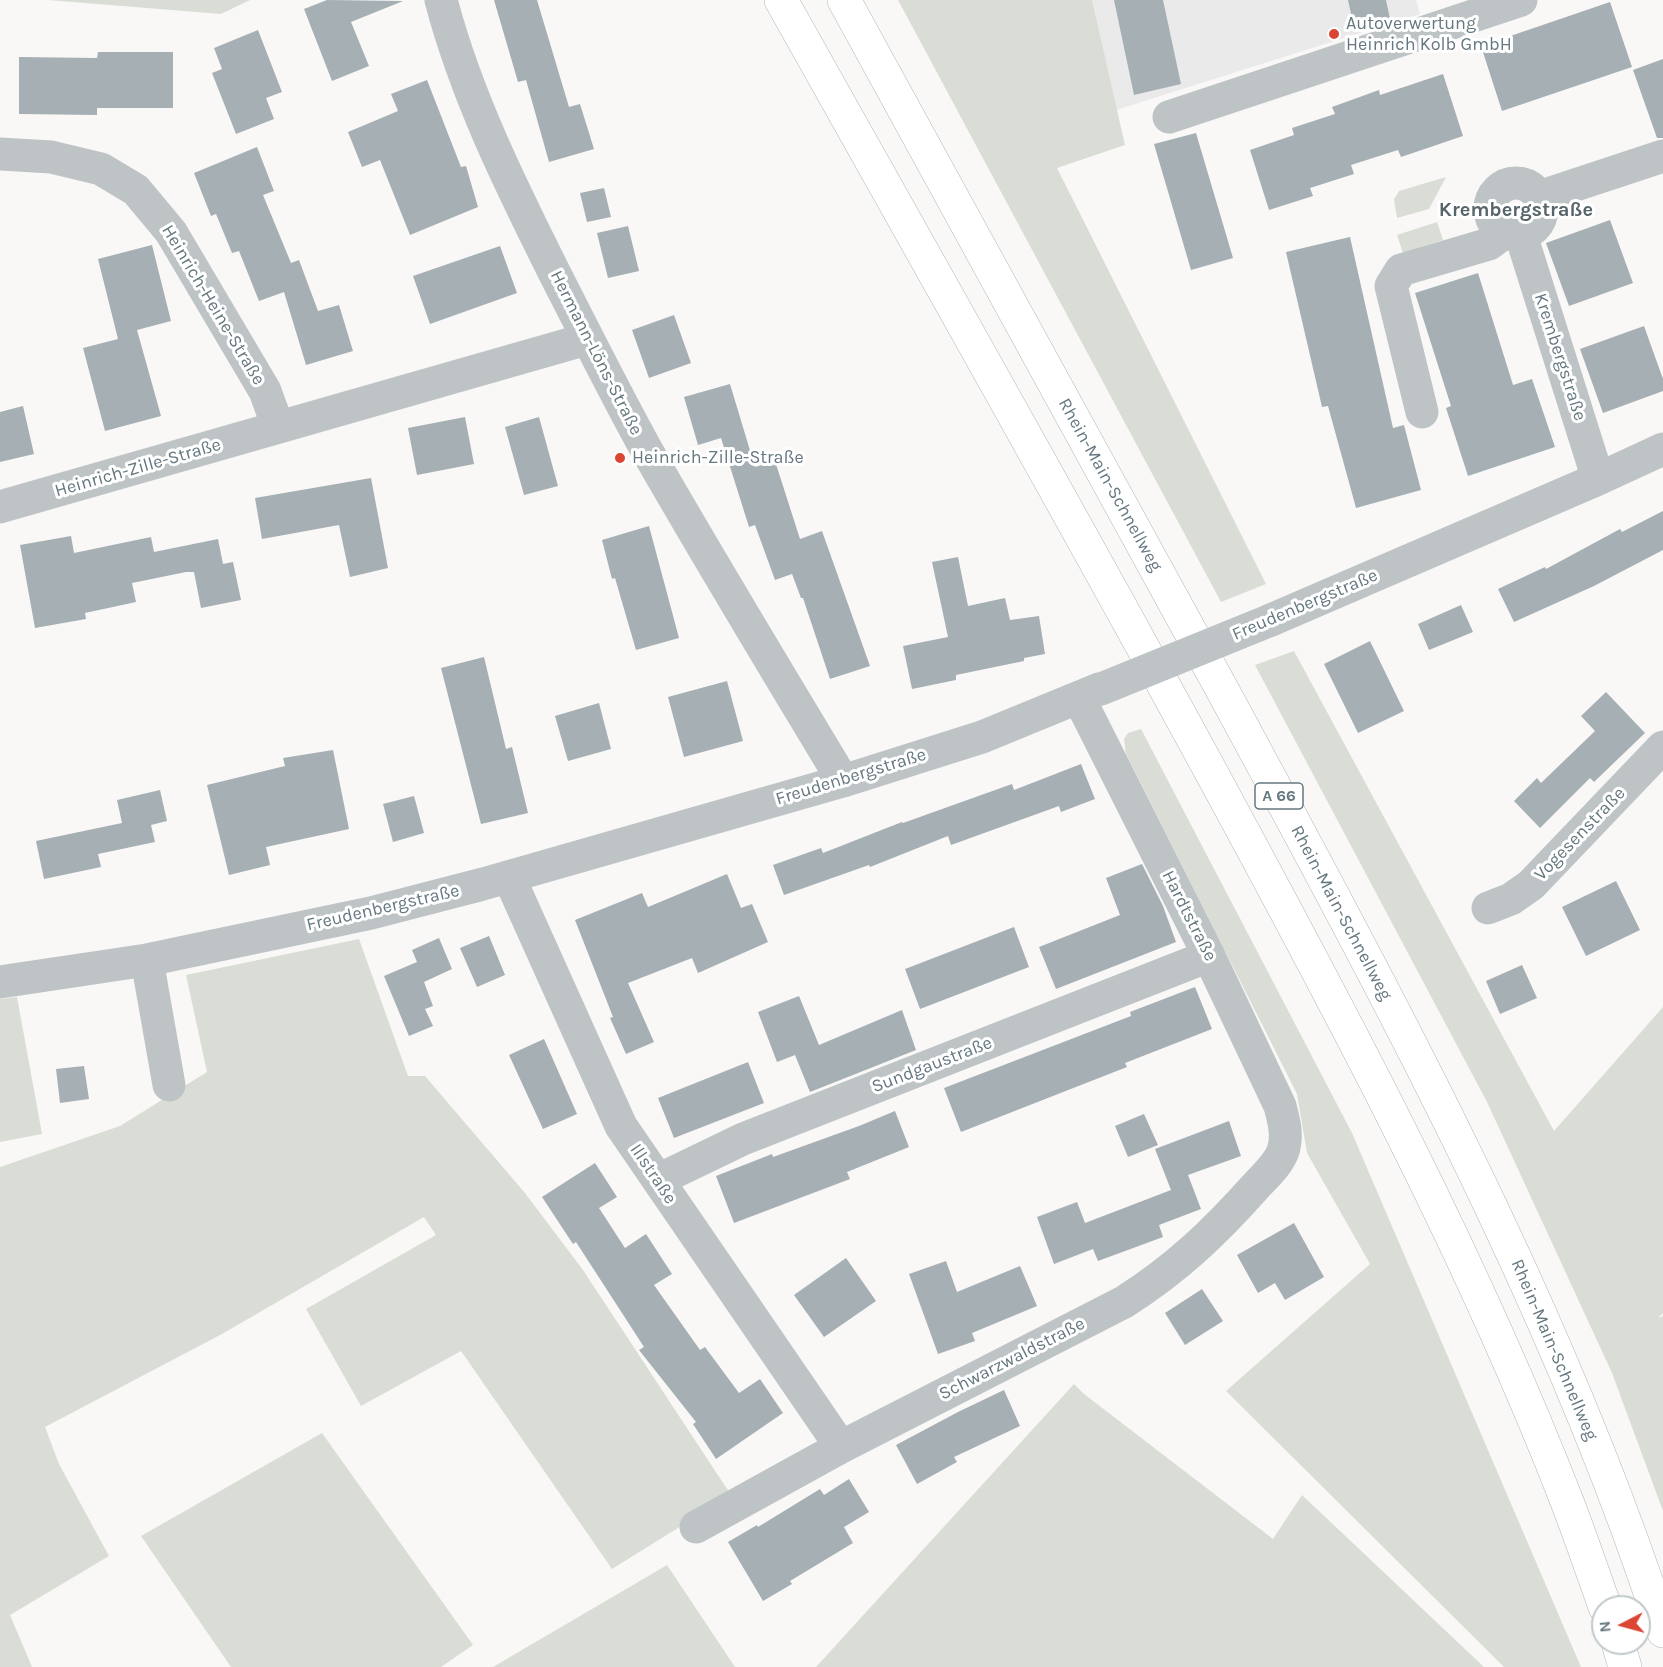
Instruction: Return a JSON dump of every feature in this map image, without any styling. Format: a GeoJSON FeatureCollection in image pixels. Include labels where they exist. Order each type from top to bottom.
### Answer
{"type":"FeatureCollection","features":[{"type":"Feature","properties":{"kind":"highway","name":"A 66"},"geometry":{"type":"LineString","coordinates":[[781,0],[1178,711],[1316,966],[1451,1236],[1511,1368],[1567,1503],[1601,1595]]}},
{"type":"Feature","properties":{"kind":"highway","name":"Rhein-Main-Schnellweg"},"geometry":{"type":"LineString","coordinates":[[844,0],[1223,691],[1425,1073],[1494,1212],[1554,1346],[1611,1484],[1661,1625]]}},
{"type":"Feature","properties":{"kind":"street","name":"Hermann-Löns-Straße"},"geometry":{"type":"LineString","coordinates":[[441,0],[448,26],[481,116],[514,191],[587,339],[646,448],[843,781]]}},
{"type":"Feature","properties":{"kind":"street"},"geometry":{"type":"LineString","coordinates":[[1168,117],[1521,0]]}},
{"type":"Feature","properties":{"kind":"street","name":"Heinrich-Heine-Straße"},"geometry":{"type":"LineString","coordinates":[[0,154],[51,157],[100,169],[136,190],[171,232],[265,391],[278,427]]}},
{"type":"Feature","properties":{"kind":"street"},"geometry":{"type":"LineString","coordinates":[[1422,412],[1391,286],[1401,270],[1489,244],[1512,234],[1529,232],[1540,220],[1542,213],[1539,197],[1663,156]]}},
{"type":"Feature","properties":{"kind":"street","name":"Krembergstraße"},"geometry":{"type":"LineString","coordinates":[[1539,197],[1526,185],[1508,184],[1494,194],[1490,216],[1497,227],[1512,234],[1598,480]]}},
{"type":"Feature","properties":{"kind":"street","name":"Heinrich-Zille-Straße"},"geometry":{"type":"LineString","coordinates":[[0,507],[587,339]]}},
{"type":"Feature","properties":{"kind":"street","name":"Freudenbergstraße"},"geometry":{"type":"LineString","coordinates":[[0,982],[147,960],[371,913],[509,877],[843,781],[982,737],[1271,620],[1598,480],[1663,449]]}},
{"type":"Feature","properties":{"kind":"street","name":"Hardtstraße"},"geometry":{"type":"LineString","coordinates":[[1090,693],[1209,956],[1280,1106],[1285,1123],[1285,1139]]}},
{"type":"Feature","properties":{"kind":"street","name":"Vogesenstraße"},"geometry":{"type":"LineString","coordinates":[[1488,908],[1511,899],[1531,885],[1663,747]]}},
{"type":"Feature","properties":{"kind":"street","name":"Illstraße"},"geometry":{"type":"LineString","coordinates":[[509,877],[621,1126],[841,1446]]}},
{"type":"Feature","properties":{"kind":"street","name":"Sundgaustraße"},"geometry":{"type":"LineString","coordinates":[[658,1180],[743,1139],[1209,956]]}},
{"type":"Feature","properties":{"kind":"street"},"geometry":{"type":"LineString","coordinates":[[147,960],[169,1085]]}},
{"type":"Feature","properties":{"kind":"street","name":"Schwarzwaldstraße"},"geometry":{"type":"LineString","coordinates":[[696,1527],[841,1446],[1124,1302],[1155,1282],[1184,1260],[1240,1204],[1272,1168],[1282,1153],[1285,1139]]}},
{"type":"Feature","properties":{"kind":"shaded area"},"geometry":{"type":"Polygon","coordinates":[[[48,0],[250,0],[221,14],[48,0]]]}},
{"type":"Feature","properties":{"kind":"shaded area"},"geometry":{"type":"Polygon","coordinates":[[[898,0],[1092,0],[1125,145],[1057,168],[1266,584],[1221,602],[898,0]]]}},
{"type":"Feature","properties":{"kind":"shaded area","name":"Autoverwertung Heinrich Kolb GmbH"},"geometry":{"type":"Polygon","coordinates":[[[1092,0],[1416,0],[1420,14],[1116,110],[1092,0]]]}},
{"type":"Feature","properties":{"kind":"shaded area"},"geometry":{"type":"Polygon","coordinates":[[[1446,177],[1429,209],[1397,218],[1394,199],[1399,191],[1446,177]]]}},
{"type":"Feature","properties":{"kind":"shaded area"},"geometry":{"type":"Polygon","coordinates":[[[1437,222],[1443,240],[1403,253],[1397,235],[1437,222]]]}},
{"type":"Feature","properties":{"kind":"shaded area"},"geometry":{"type":"Polygon","coordinates":[[[1294,651],[1554,1131],[1663,1007],[1663,1313],[1658,1318],[1663,1316],[1663,1511],[1612,1373],[1487,1102],[1255,665],[1294,651]]]}},
{"type":"Feature","properties":{"kind":"shaded area"},"geometry":{"type":"Polygon","coordinates":[[[1141,729],[1352,1133],[1581,1667],[1504,1667],[1226,1391],[1370,1264],[1307,1153],[1297,1094],[1126,754],[1124,739],[1128,733],[1141,729]]]}},
{"type":"Feature","properties":{"kind":"shaded area"},"geometry":{"type":"Polygon","coordinates":[[[359,939],[408,1076],[425,1076],[525,1193],[583,1270],[731,1495],[612,1569],[461,1351],[361,1406],[306,1309],[436,1235],[424,1217],[222,1334],[45,1427],[59,1464],[109,1556],[10,1615],[32,1667],[0,1667],[0,1167],[120,1126],[207,1072],[186,975],[359,939]]]}},
{"type":"Feature","properties":{"kind":"shaded area"},"geometry":{"type":"Polygon","coordinates":[[[17,997],[42,1134],[0,1142],[0,999],[17,997]]]}},
{"type":"Feature","properties":{"kind":"shaded area"},"geometry":{"type":"Polygon","coordinates":[[[1074,1384],[1273,1539],[1302,1495],[1484,1667],[816,1667],[1074,1384]]]}},
{"type":"Feature","properties":{"kind":"shaded area"},"geometry":{"type":"Polygon","coordinates":[[[322,1433],[473,1645],[441,1667],[231,1667],[141,1536],[322,1433]]]}},
{"type":"Feature","properties":{"kind":"shaded area"},"geometry":{"type":"Polygon","coordinates":[[[667,1565],[735,1667],[493,1667],[667,1565]]]}},
{"type":"Feature","properties":{"kind":"building"},"geometry":{"type":"Polygon","coordinates":[[[327,0],[403,1],[351,22],[369,66],[332,81],[304,9],[327,0]]]}},
{"type":"Feature","properties":{"kind":"building"},"geometry":{"type":"Polygon","coordinates":[[[494,0],[537,0],[569,107],[580,104],[594,149],[549,162],[526,80],[518,82],[494,0]]]}},
{"type":"Feature","properties":{"kind":"building"},"geometry":{"type":"Polygon","coordinates":[[[1114,0],[1163,0],[1181,84],[1134,95],[1114,0]]]}},
{"type":"Feature","properties":{"kind":"building"},"geometry":{"type":"Polygon","coordinates":[[[1348,0],[1386,0],[1390,19],[1354,27],[1348,0]]]}},
{"type":"Feature","properties":{"kind":"building"},"geometry":{"type":"Polygon","coordinates":[[[1610,2],[1632,67],[1502,111],[1481,46],[1610,2]]]}},
{"type":"Feature","properties":{"kind":"building"},"geometry":{"type":"Polygon","coordinates":[[[258,30],[282,92],[266,98],[274,119],[236,134],[212,73],[222,69],[214,48],[258,30]]]}},
{"type":"Feature","properties":{"kind":"building"},"geometry":{"type":"Polygon","coordinates":[[[98,52],[173,52],[173,108],[97,108],[97,115],[19,114],[19,57],[97,58],[98,52]]]}},
{"type":"Feature","properties":{"kind":"building"},"geometry":{"type":"Polygon","coordinates":[[[1663,59],[1663,138],[1657,138],[1633,70],[1663,59]]]}},
{"type":"Feature","properties":{"kind":"building"},"geometry":{"type":"Polygon","coordinates":[[[1443,74],[1463,136],[1401,157],[1398,150],[1351,165],[1354,174],[1310,188],[1313,196],[1269,210],[1250,150],[1294,135],[1292,128],[1335,114],[1332,107],[1379,90],[1380,95],[1443,74]]]}},
{"type":"Feature","properties":{"kind":"building"},"geometry":{"type":"Polygon","coordinates":[[[427,80],[461,167],[466,166],[478,207],[410,235],[380,160],[362,167],[348,132],[398,111],[391,94],[427,80]]]}},
{"type":"Feature","properties":{"kind":"building"},"geometry":{"type":"Polygon","coordinates":[[[1196,133],[1233,258],[1191,270],[1154,144],[1196,133]]]}},
{"type":"Feature","properties":{"kind":"building"},"geometry":{"type":"Polygon","coordinates":[[[257,147],[274,191],[263,195],[291,263],[299,260],[318,311],[339,305],[353,351],[306,365],[284,292],[259,301],[239,251],[232,253],[216,214],[211,216],[194,173],[257,147]]]}},
{"type":"Feature","properties":{"kind":"building"},"geometry":{"type":"Polygon","coordinates":[[[604,188],[611,217],[587,222],[580,193],[604,188]]]}},
{"type":"Feature","properties":{"kind":"building"},"geometry":{"type":"Polygon","coordinates":[[[1610,220],[1633,283],[1569,306],[1546,243],[1610,220]]]}},
{"type":"Feature","properties":{"kind":"building"},"geometry":{"type":"Polygon","coordinates":[[[628,226],[639,271],[608,278],[597,233],[628,226]]]}},
{"type":"Feature","properties":{"kind":"building"},"geometry":{"type":"Polygon","coordinates":[[[1350,237],[1393,428],[1404,425],[1421,490],[1356,508],[1328,406],[1322,407],[1286,252],[1350,237]]]}},
{"type":"Feature","properties":{"kind":"building"},"geometry":{"type":"Polygon","coordinates":[[[152,245],[171,321],[137,330],[161,416],[105,431],[83,348],[118,339],[98,259],[152,245]]]}},
{"type":"Feature","properties":{"kind":"building"},"geometry":{"type":"Polygon","coordinates":[[[500,246],[517,293],[430,324],[413,276],[500,246]]]}},
{"type":"Feature","properties":{"kind":"building"},"geometry":{"type":"Polygon","coordinates":[[[1478,273],[1513,385],[1532,379],[1555,447],[1468,476],[1446,408],[1451,406],[1415,293],[1478,273]]]}},
{"type":"Feature","properties":{"kind":"building"},"geometry":{"type":"Polygon","coordinates":[[[674,315],[691,363],[649,378],[632,330],[674,315]]]}},
{"type":"Feature","properties":{"kind":"building"},"geometry":{"type":"Polygon","coordinates":[[[1644,326],[1663,379],[1663,391],[1603,413],[1580,349],[1644,326]]]}},
{"type":"Feature","properties":{"kind":"building"},"geometry":{"type":"Polygon","coordinates":[[[730,384],[755,467],[775,461],[800,539],[822,531],[870,666],[830,679],[803,598],[801,598],[792,574],[775,580],[755,525],[749,527],[721,438],[698,445],[684,397],[730,384]]]}},
{"type":"Feature","properties":{"kind":"building"},"geometry":{"type":"Polygon","coordinates":[[[23,406],[34,454],[0,462],[0,412],[23,406]]]}},
{"type":"Feature","properties":{"kind":"building"},"geometry":{"type":"Polygon","coordinates":[[[465,417],[474,464],[417,475],[408,428],[465,417]]]}},
{"type":"Feature","properties":{"kind":"building"},"geometry":{"type":"Polygon","coordinates":[[[539,417],[558,486],[524,495],[505,427],[539,417]]]}},
{"type":"Feature","properties":{"kind":"building"},"geometry":{"type":"Polygon","coordinates":[[[371,478],[388,568],[350,577],[339,525],[262,539],[255,498],[371,478]]]}},
{"type":"Feature","properties":{"kind":"building"},"geometry":{"type":"Polygon","coordinates":[[[1663,511],[1663,550],[1594,586],[1514,622],[1498,589],[1545,567],[1546,569],[1620,529],[1622,532],[1663,511]]]}},
{"type":"Feature","properties":{"kind":"building"},"geometry":{"type":"Polygon","coordinates":[[[649,526],[679,638],[636,650],[615,578],[612,579],[602,540],[649,526]]]}},
{"type":"Feature","properties":{"kind":"building"},"geometry":{"type":"Polygon","coordinates":[[[71,536],[74,553],[151,537],[154,552],[218,539],[223,564],[233,562],[241,600],[201,608],[194,572],[186,572],[132,583],[136,602],[85,613],[86,619],[35,628],[20,545],[71,536]]]}},
{"type":"Feature","properties":{"kind":"building"},"geometry":{"type":"Polygon","coordinates":[[[958,557],[968,606],[1005,598],[1010,620],[1039,616],[1045,654],[1024,658],[1024,661],[956,675],[956,680],[912,689],[903,646],[948,637],[932,562],[958,557]]]}},
{"type":"Feature","properties":{"kind":"building"},"geometry":{"type":"Polygon","coordinates":[[[1461,605],[1473,632],[1429,650],[1418,624],[1461,605]]]}},
{"type":"Feature","properties":{"kind":"building"},"geometry":{"type":"Polygon","coordinates":[[[1370,641],[1404,711],[1358,733],[1324,664],[1370,641]]]}},
{"type":"Feature","properties":{"kind":"building"},"geometry":{"type":"Polygon","coordinates":[[[484,657],[506,749],[512,747],[528,813],[481,824],[441,668],[484,657]]]}},
{"type":"Feature","properties":{"kind":"building"},"geometry":{"type":"Polygon","coordinates":[[[727,681],[743,741],[684,757],[668,697],[727,681]]]}},
{"type":"Feature","properties":{"kind":"building"},"geometry":{"type":"Polygon","coordinates":[[[1606,692],[1645,733],[1594,782],[1590,778],[1540,828],[1514,801],[1537,778],[1541,783],[1595,731],[1581,716],[1606,692]]]}},
{"type":"Feature","properties":{"kind":"building"},"geometry":{"type":"Polygon","coordinates":[[[599,703],[611,749],[568,761],[555,716],[599,703]]]}},
{"type":"Feature","properties":{"kind":"building"},"geometry":{"type":"Polygon","coordinates":[[[333,750],[349,829],[266,847],[270,865],[229,875],[207,785],[285,766],[283,758],[333,750]]]}},
{"type":"Feature","properties":{"kind":"building"},"geometry":{"type":"Polygon","coordinates":[[[1081,764],[1095,799],[1061,812],[1059,806],[951,845],[948,836],[870,867],[869,865],[784,895],[773,865],[821,848],[823,853],[902,822],[1012,784],[1014,790],[1081,764]]]}},
{"type":"Feature","properties":{"kind":"building"},"geometry":{"type":"Polygon","coordinates":[[[160,790],[167,821],[151,825],[155,842],[98,854],[101,867],[44,879],[36,841],[122,823],[117,800],[160,790]]]}},
{"type":"Feature","properties":{"kind":"building"},"geometry":{"type":"Polygon","coordinates":[[[414,796],[424,833],[393,842],[383,804],[414,796]]]}},
{"type":"Feature","properties":{"kind":"building"},"geometry":{"type":"Polygon","coordinates":[[[1142,864],[1163,906],[1176,942],[1056,989],[1039,947],[1120,915],[1106,878],[1142,864]]]}},
{"type":"Feature","properties":{"kind":"building"},"geometry":{"type":"Polygon","coordinates":[[[727,874],[741,908],[752,904],[768,942],[698,973],[692,958],[628,983],[654,1042],[626,1054],[610,1018],[613,1017],[575,920],[642,893],[648,907],[727,874]]]}},
{"type":"Feature","properties":{"kind":"building"},"geometry":{"type":"Polygon","coordinates":[[[1616,881],[1640,930],[1586,956],[1562,907],[1616,881]]]}},
{"type":"Feature","properties":{"kind":"building"},"geometry":{"type":"Polygon","coordinates":[[[1014,927],[1029,967],[920,1009],[905,969],[1014,927]]]}},
{"type":"Feature","properties":{"kind":"building"},"geometry":{"type":"Polygon","coordinates":[[[489,936],[505,975],[477,987],[460,948],[489,936]]]}},
{"type":"Feature","properties":{"kind":"building"},"geometry":{"type":"Polygon","coordinates":[[[439,938],[452,969],[424,982],[433,1006],[425,1009],[433,1026],[409,1036],[384,976],[417,962],[412,950],[439,938]]]}},
{"type":"Feature","properties":{"kind":"building"},"geometry":{"type":"Polygon","coordinates":[[[1522,965],[1537,998],[1500,1014],[1486,981],[1522,965]]]}},
{"type":"Feature","properties":{"kind":"building"},"geometry":{"type":"Polygon","coordinates":[[[1195,987],[1212,1029],[1125,1063],[1127,1067],[961,1132],[944,1088],[1131,1016],[1130,1012],[1195,987]]]}},
{"type":"Feature","properties":{"kind":"building"},"geometry":{"type":"Polygon","coordinates":[[[799,996],[819,1045],[902,1010],[916,1050],[810,1092],[795,1055],[777,1062],[758,1012],[799,996]]]}},
{"type":"Feature","properties":{"kind":"building"},"geometry":{"type":"Polygon","coordinates":[[[544,1039],[577,1114],[543,1129],[509,1055],[544,1039]]]}},
{"type":"Feature","properties":{"kind":"building"},"geometry":{"type":"Polygon","coordinates":[[[748,1062],[764,1103],[674,1138],[658,1098],[748,1062]]]}},
{"type":"Feature","properties":{"kind":"building"},"geometry":{"type":"Polygon","coordinates":[[[84,1066],[89,1099],[60,1103],[56,1069],[84,1066]]]}},
{"type":"Feature","properties":{"kind":"building"},"geometry":{"type":"Polygon","coordinates":[[[895,1111],[909,1147],[847,1172],[850,1179],[734,1223],[716,1176],[772,1154],[773,1157],[859,1126],[895,1111]]]}},
{"type":"Feature","properties":{"kind":"building"},"geometry":{"type":"Polygon","coordinates":[[[1144,1114],[1158,1145],[1128,1157],[1115,1126],[1144,1114]]]}},
{"type":"Feature","properties":{"kind":"building"},"geometry":{"type":"Polygon","coordinates":[[[1229,1121],[1241,1156],[1188,1175],[1201,1209],[1159,1225],[1163,1237],[1098,1261],[1093,1249],[1054,1264],[1037,1217],[1077,1202],[1085,1223],[1171,1190],[1155,1149],[1229,1121]]]}},
{"type":"Feature","properties":{"kind":"building"},"geometry":{"type":"Polygon","coordinates":[[[595,1163],[617,1197],[599,1208],[625,1248],[646,1234],[672,1274],[654,1285],[700,1350],[705,1347],[739,1393],[760,1379],[783,1413],[716,1459],[693,1424],[696,1422],[639,1350],[644,1347],[576,1242],[573,1244],[542,1197],[595,1163]]]}},
{"type":"Feature","properties":{"kind":"building"},"geometry":{"type":"Polygon","coordinates":[[[1294,1223],[1324,1277],[1285,1300],[1275,1283],[1258,1293],[1237,1255],[1294,1223]]]}},
{"type":"Feature","properties":{"kind":"building"},"geometry":{"type":"Polygon","coordinates":[[[846,1258],[876,1301],[824,1337],[794,1295],[846,1258]]]}},
{"type":"Feature","properties":{"kind":"building"},"geometry":{"type":"Polygon","coordinates":[[[946,1261],[957,1292],[1020,1266],[1037,1306],[972,1333],[975,1341],[938,1354],[909,1274],[946,1261]]]}},
{"type":"Feature","properties":{"kind":"building"},"geometry":{"type":"Polygon","coordinates":[[[1202,1289],[1223,1321],[1185,1345],[1165,1313],[1202,1289]]]}},
{"type":"Feature","properties":{"kind":"building"},"geometry":{"type":"Polygon","coordinates":[[[1004,1390],[1020,1426],[954,1457],[957,1462],[917,1484],[896,1445],[1004,1390]]]}},
{"type":"Feature","properties":{"kind":"building"},"geometry":{"type":"Polygon","coordinates":[[[849,1479],[869,1512],[844,1527],[853,1543],[790,1581],[792,1584],[763,1601],[728,1542],[757,1525],[758,1527],[820,1489],[824,1495],[849,1479]]]}},
{"type":"Feature","properties":{"kind":"place","name":"Autoverwertung Heinrich Kolb GmbH"},"geometry":{"type":"Point","coordinates":[1334,34]}},
{"type":"Feature","properties":{"kind":"place","name":"Heinrich-Zille-Straße"},"geometry":{"type":"Point","coordinates":[620,458]}},
{"type":"Feature","properties":{"kind":"district","name":"Krembergstraße"},"geometry":{"type":"Point","coordinates":[1516,210]}}]}
